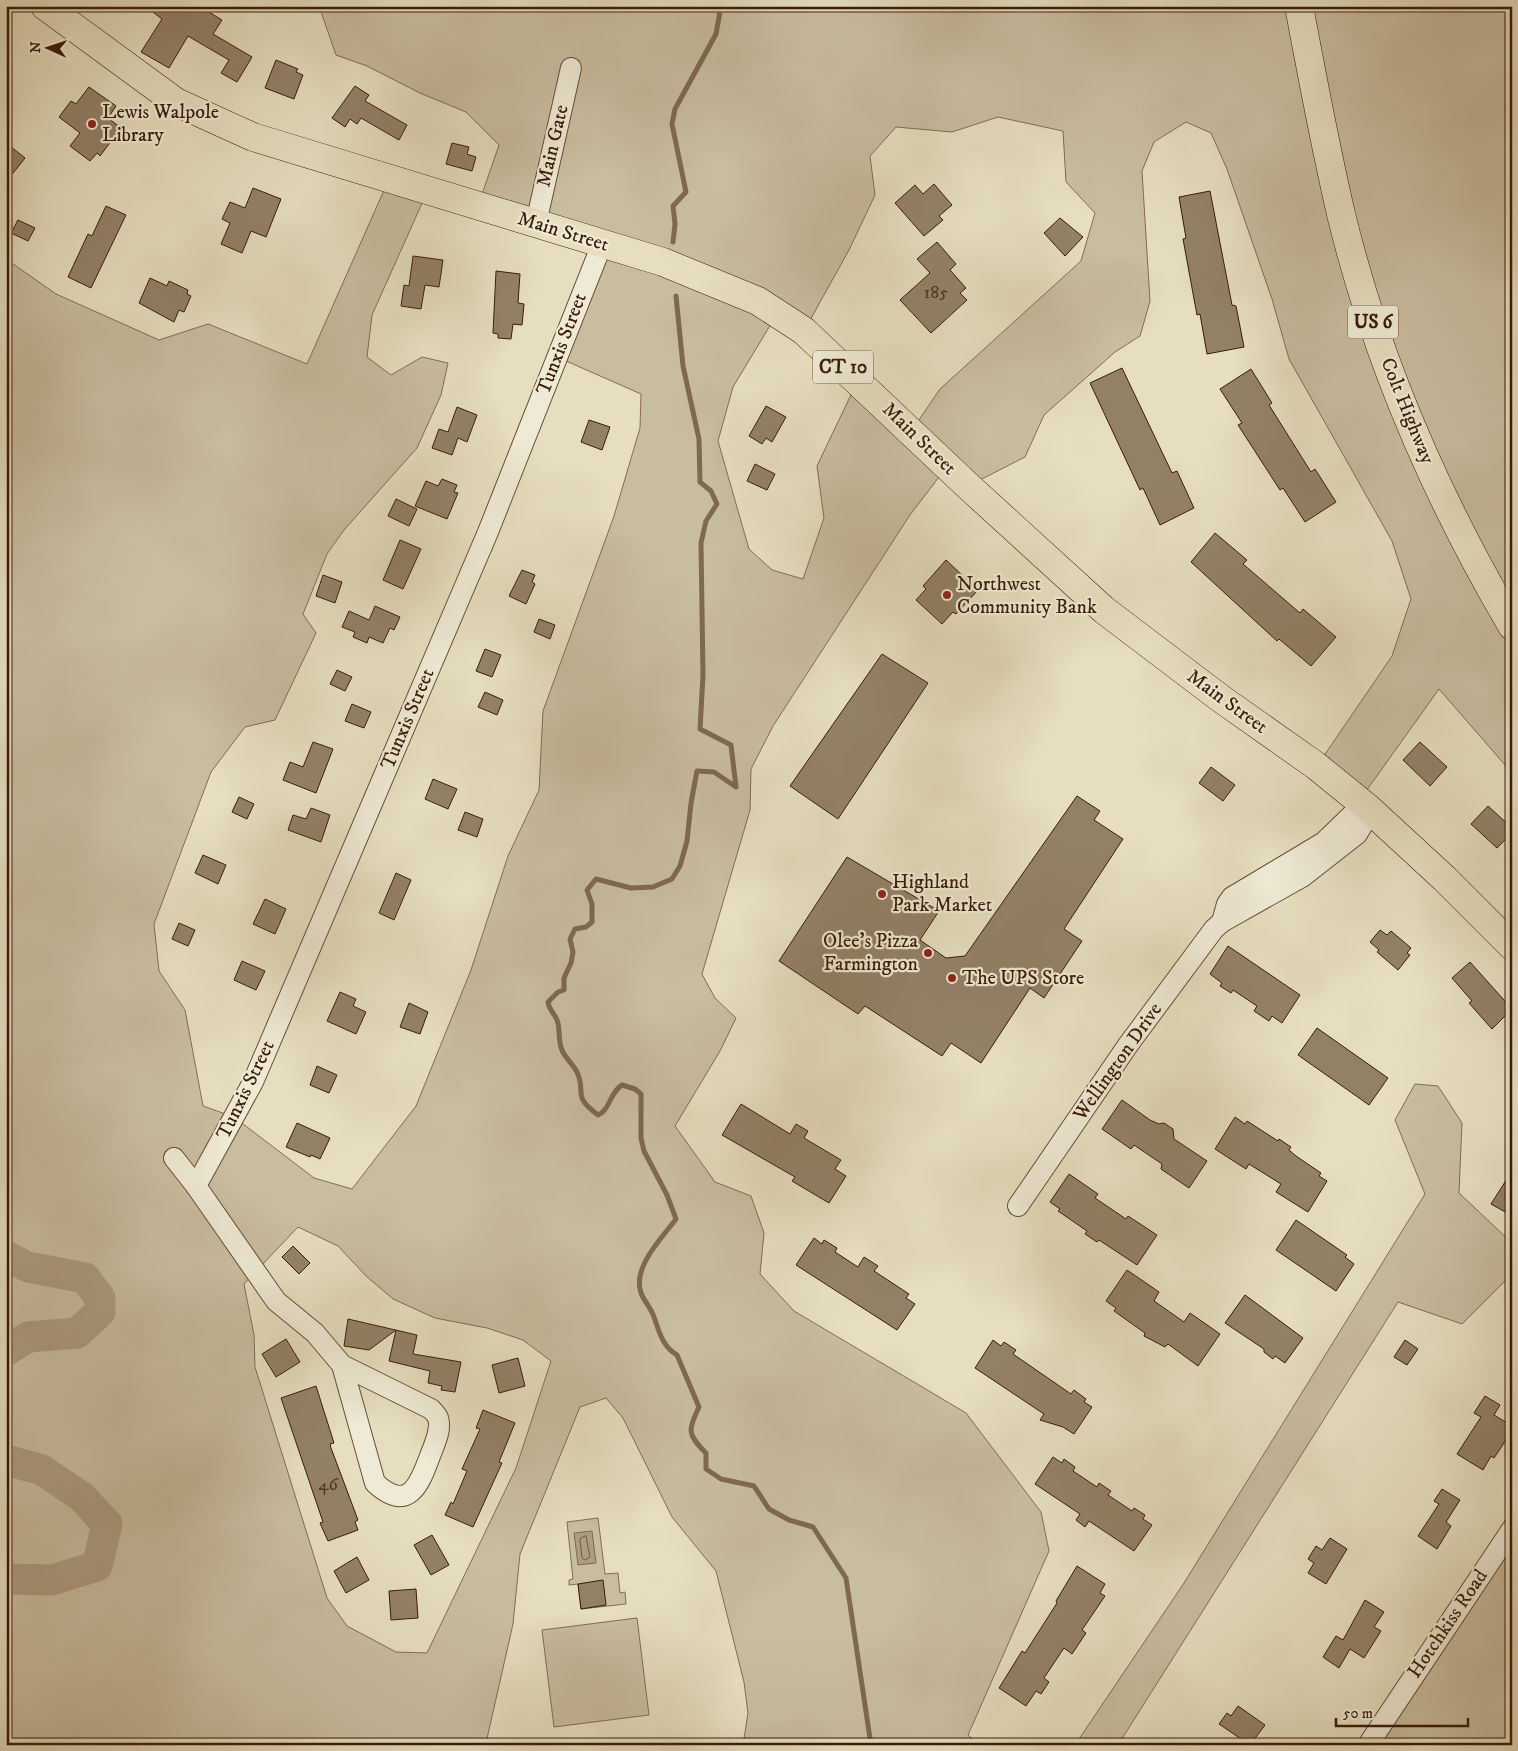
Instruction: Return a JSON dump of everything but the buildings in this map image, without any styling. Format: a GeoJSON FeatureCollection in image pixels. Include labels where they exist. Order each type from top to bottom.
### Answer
{"type":"FeatureCollection","features":[{"type":"Feature","properties":{"kind":"highway","name":"Main Street"},"geometry":{"type":"LineString","coordinates":[[45,6],[176,102],[253,137],[663,262],[758,301],[804,331],[1104,610],[1220,698],[1315,765],[1368,808],[1445,879],[1512,946]]}},
{"type":"Feature","properties":{"kind":"highway","name":"Colt Highway"},"geometry":{"type":"LineString","coordinates":[[1299,6],[1342,215],[1377,336],[1402,402],[1444,501],[1510,623]]}},
{"type":"Feature","properties":{"kind":"street","name":"Main Gate"},"geometry":{"type":"LineString","coordinates":[[536,223],[571,68]]}},
{"type":"Feature","properties":{"kind":"street","name":"Tunxis Street"},"geometry":{"type":"LineString","coordinates":[[196,1186],[257,1073],[488,532],[602,244]]}},
{"type":"Feature","properties":{"kind":"street","name":"Wellington Drive"},"geometry":{"type":"LineString","coordinates":[[1018,1206],[1128,1045],[1214,929],[1222,922],[1309,872],[1357,834],[1365,821],[1368,808]]}},
{"type":"Feature","properties":{"kind":"street"},"geometry":{"type":"LineString","coordinates":[[174,1158],[196,1186],[276,1301],[315,1333],[342,1365],[375,1483],[386,1493],[398,1496],[411,1493],[420,1484],[439,1431],[438,1418],[431,1408],[342,1365]]}},
{"type":"Feature","properties":{"kind":"street","name":"Hotchkiss Road"},"geometry":{"type":"LineString","coordinates":[[1368,1745],[1512,1529]]}},
{"type":"Feature","properties":{"kind":"shaded area"},"geometry":{"type":"Polygon","coordinates":[[[319,6],[1512,6],[1512,773],[1439,689],[1359,801],[1317,766],[1392,656],[1411,599],[1392,541],[1289,359],[1272,299],[1227,169],[1211,133],[1186,122],[1154,142],[1142,171],[1150,301],[1140,336],[1115,352],[1044,415],[1025,457],[968,486],[939,477],[910,515],[773,726],[751,769],[750,810],[702,974],[715,998],[736,1018],[720,1051],[675,1126],[715,1182],[751,1196],[764,1233],[760,1274],[794,1311],[966,1413],[1041,1512],[1049,1551],[968,1735],[979,1745],[743,1745],[748,1713],[744,1682],[716,1571],[672,1517],[623,1418],[606,1398],[580,1407],[520,1554],[513,1624],[486,1743],[489,1745],[6,1745],[6,259],[56,294],[159,340],[208,324],[307,364],[389,179],[428,190],[372,315],[367,357],[391,375],[422,357],[448,363],[441,395],[417,448],[344,530],[327,554],[303,614],[316,633],[275,720],[245,727],[211,772],[154,924],[159,971],[185,1010],[203,1106],[234,1117],[314,1178],[352,1189],[416,1106],[471,970],[508,856],[539,790],[543,711],[614,516],[640,428],[641,394],[557,357],[602,244],[478,206],[499,145],[466,112],[420,93],[367,66],[336,55],[319,6]],[[998,117],[952,132],[896,127],[870,156],[875,195],[849,250],[804,331],[777,314],[733,387],[718,441],[749,549],[772,570],[803,579],[824,518],[817,466],[858,380],[912,430],[940,389],[1081,261],[1095,213],[1066,182],[1063,131],[998,117]],[[298,1227],[244,1284],[254,1335],[255,1367],[327,1598],[347,1626],[396,1652],[427,1653],[516,1468],[551,1361],[523,1340],[487,1328],[435,1318],[393,1299],[366,1276],[338,1246],[298,1227]]]}},
{"type":"Feature","properties":{"kind":"shaded area"},"geometry":{"type":"Polygon","coordinates":[[[1415,1084],[1438,1086],[1462,1123],[1459,1193],[1512,1243],[1512,1271],[1508,1278],[1462,1324],[1398,1302],[1118,1745],[1075,1745],[1184,1583],[1425,1194],[1395,1120],[1415,1084]]]}},
{"type":"Feature","properties":{"kind":"shaded area"},"geometry":{"type":"Polygon","coordinates":[[[598,1518],[605,1574],[618,1573],[620,1593],[625,1592],[626,1604],[581,1609],[578,1584],[569,1585],[569,1580],[573,1579],[567,1522],[598,1518]]]}},
{"type":"Feature","properties":{"kind":"shaded area"},"geometry":{"type":"Polygon","coordinates":[[[1512,1529],[1512,1745],[1368,1745],[1512,1529]]]}},
{"type":"Feature","properties":{"kind":"shaded area"},"geometry":{"type":"Polygon","coordinates":[[[637,1618],[649,1715],[554,1727],[542,1630],[637,1618]]]}},
{"type":"Feature","properties":{"kind":"water"},"geometry":{"type":"Polygon","coordinates":[[[592,1531],[596,1563],[578,1565],[574,1533],[592,1531]]]}},
{"type":"Feature","properties":{"kind":"waterway"},"geometry":{"type":"LineString","coordinates":[[673,242],[675,224],[673,206],[686,192],[672,124],[675,109],[716,34],[721,6]]}},
{"type":"Feature","properties":{"kind":"waterway"},"geometry":{"type":"LineString","coordinates":[[676,296],[683,366],[699,439],[700,482],[711,491],[717,504],[706,521],[701,543],[703,675],[700,729],[731,745],[736,787],[714,772],[697,771],[687,841],[680,866],[672,879],[653,887],[631,888],[596,879],[587,890],[592,904],[592,922],[586,927],[575,929],[570,939],[573,952],[571,963],[564,978],[564,990],[558,992],[548,1002],[558,1023],[562,1050],[577,1072],[580,1079],[582,1098],[590,1108],[598,1115],[602,1113],[615,1092],[622,1085],[635,1089],[641,1094],[641,1138],[644,1151],[667,1195],[676,1219],[644,1263],[639,1283],[641,1293],[653,1314],[664,1343],[677,1355],[699,1407],[691,1427],[691,1432],[695,1441],[706,1453],[706,1469],[721,1479],[754,1486],[769,1509],[789,1520],[813,1527],[846,1578],[871,1745]]}},
{"type":"Feature","properties":{"kind":"waterway"},"geometry":{"type":"LineString","coordinates":[[6,1256],[28,1267],[85,1278],[100,1298],[100,1312],[77,1333],[28,1337],[6,1351]]}},
{"type":"Feature","properties":{"kind":"waterway"},"geometry":{"type":"LineString","coordinates":[[6,1460],[42,1470],[82,1497],[107,1524],[97,1566],[52,1580],[6,1579]]}},
{"type":"Feature","properties":{"kind":"place","name":"Lewis Walpole Library"},"geometry":{"type":"Point","coordinates":[92,124]}},
{"type":"Feature","properties":{"kind":"place","name":"Northwest Community Bank"},"geometry":{"type":"Point","coordinates":[947,595]}},
{"type":"Feature","properties":{"kind":"place","name":"Highland Park Market"},"geometry":{"type":"Point","coordinates":[882,894]}},
{"type":"Feature","properties":{"kind":"place","name":"Olee's Pizza Farmington"},"geometry":{"type":"Point","coordinates":[928,953]}},
{"type":"Feature","properties":{"kind":"place","name":"The UPS Store"},"geometry":{"type":"Point","coordinates":[952,978]}}]}
